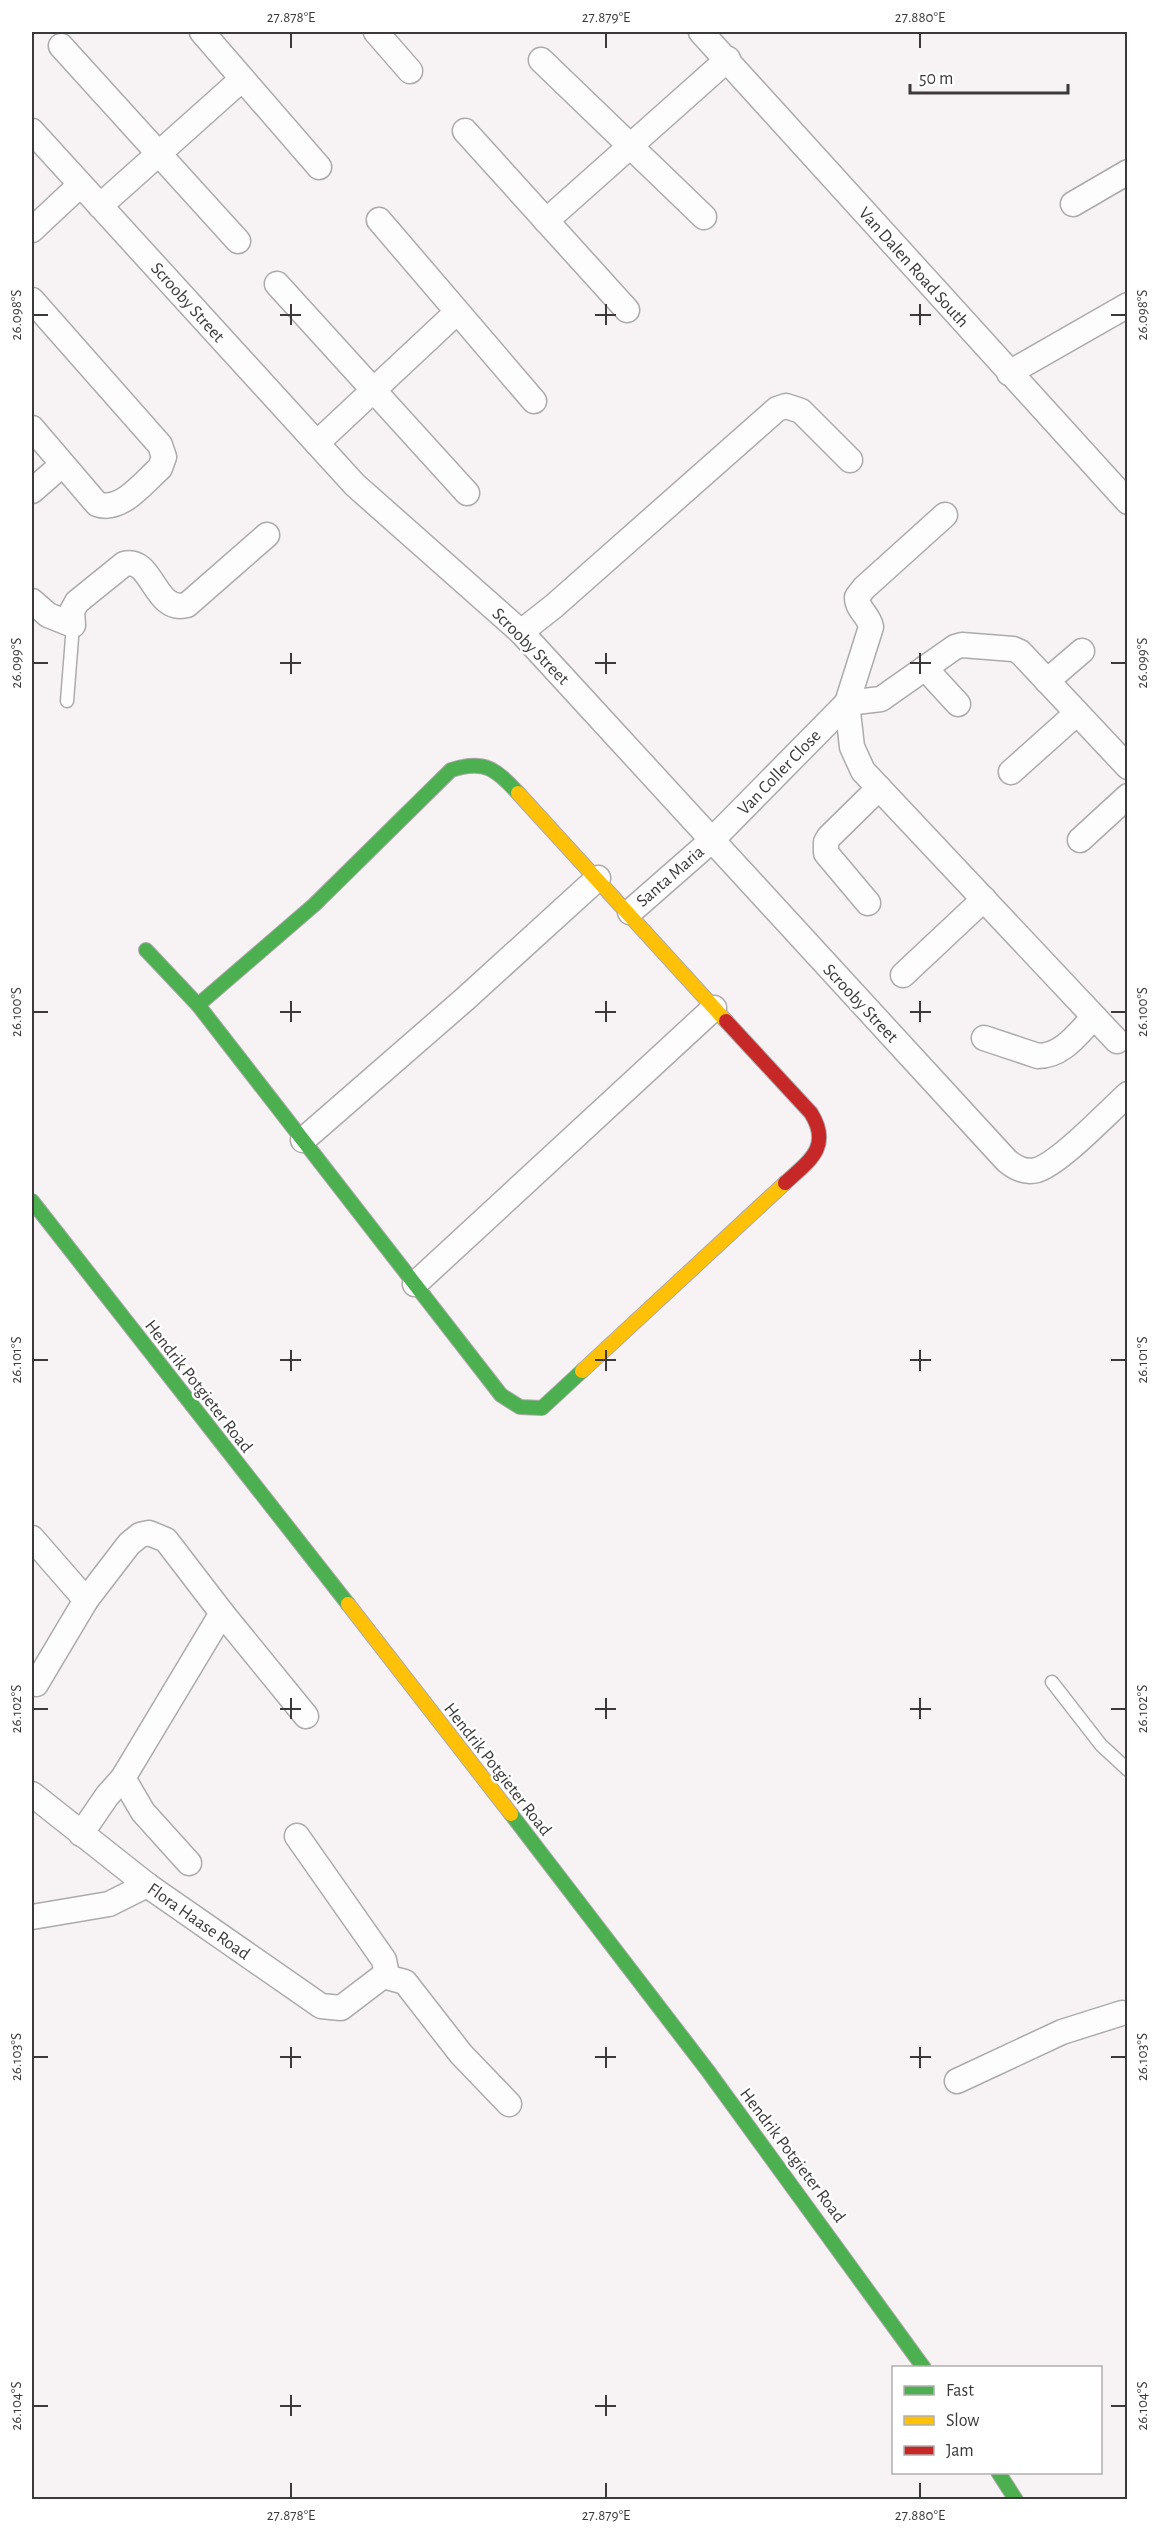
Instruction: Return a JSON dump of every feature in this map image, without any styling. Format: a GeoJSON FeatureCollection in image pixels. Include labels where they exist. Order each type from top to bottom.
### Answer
{"type":"FeatureCollection","features":[{"type":"Feature","properties":{"kind":"street"},"geometry":{"type":"LineString","coordinates":[[202,32],[241,80],[319,167]]}},
{"type":"Feature","properties":{"kind":"street"},"geometry":{"type":"LineString","coordinates":[[376,32],[410,70]]}},
{"type":"Feature","properties":{"kind":"street","name":"Van Dalen Road South"},"geometry":{"type":"LineString","coordinates":[[702,32],[1128,502]]}},
{"type":"Feature","properties":{"kind":"street"},"geometry":{"type":"LineString","coordinates":[[61,46],[238,241]]}},
{"type":"Feature","properties":{"kind":"street"},"geometry":{"type":"LineString","coordinates":[[546,221],[728,59]]}},
{"type":"Feature","properties":{"kind":"street"},"geometry":{"type":"LineString","coordinates":[[541,60],[704,217]]}},
{"type":"Feature","properties":{"kind":"street"},"geometry":{"type":"LineString","coordinates":[[100,206],[241,80]]}},
{"type":"Feature","properties":{"kind":"street","name":"Scrooby Street"},"geometry":{"type":"LineString","coordinates":[[32,131],[356,485],[521,632],[1007,1161],[1020,1170],[1036,1170],[1054,1161],[1126,1097]]}},
{"type":"Feature","properties":{"kind":"street"},"geometry":{"type":"LineString","coordinates":[[465,132],[627,310]]}},
{"type":"Feature","properties":{"kind":"street"},"geometry":{"type":"LineString","coordinates":[[1072,204],[1128,172]]}},
{"type":"Feature","properties":{"kind":"street"},"geometry":{"type":"LineString","coordinates":[[32,230],[80,185]]}},
{"type":"Feature","properties":{"kind":"street"},"geometry":{"type":"LineString","coordinates":[[379,220],[534,400]]}},
{"type":"Feature","properties":{"kind":"street"},"geometry":{"type":"LineString","coordinates":[[277,284],[468,493]]}},
{"type":"Feature","properties":{"kind":"street"},"geometry":{"type":"LineString","coordinates":[[32,300],[160,446],[164,457],[160,468],[118,504],[108,507],[97,504],[32,428]]}},
{"type":"Feature","properties":{"kind":"street"},"geometry":{"type":"LineString","coordinates":[[1009,373],[1128,305]]}},
{"type":"Feature","properties":{"kind":"street"},"geometry":{"type":"LineString","coordinates":[[317,443],[457,312]]}},
{"type":"Feature","properties":{"kind":"street"},"geometry":{"type":"LineString","coordinates":[[521,632],[554,606],[777,409],[786,406],[801,411],[850,460]]}},
{"type":"Feature","properties":{"kind":"street"},"geometry":{"type":"LineString","coordinates":[[32,491],[62,465]]}},
{"type":"Feature","properties":{"kind":"street"},"geometry":{"type":"LineString","coordinates":[[945,515],[860,592],[857,603],[870,621],[871,632],[847,703],[854,753],[863,771],[1117,1041]]}},
{"type":"Feature","properties":{"kind":"street"},"geometry":{"type":"LineString","coordinates":[[32,601],[48,615],[73,625],[72,611],[77,602],[124,564],[130,562],[139,566],[171,605],[179,607],[187,605],[267,535]]}},
{"type":"Feature","properties":{"kind":"street"},"geometry":{"type":"LineString","coordinates":[[847,703],[881,699],[949,650],[962,645],[1006,647],[1020,652],[1125,760]]}},
{"type":"Feature","properties":{"kind":"street"},"geometry":{"type":"LineString","coordinates":[[1047,681],[1082,651]]}},
{"type":"Feature","properties":{"kind":"street"},"geometry":{"type":"LineString","coordinates":[[925,668],[958,704]]}},
{"type":"Feature","properties":{"kind":"street","name":"Van Coller Close"},"geometry":{"type":"LineString","coordinates":[[711,841],[847,703]]}},
{"type":"Feature","properties":{"kind":"street"},"geometry":{"type":"LineString","coordinates":[[1011,772],[1077,713]]}},
{"type":"Feature","properties":{"kind":"street"},"geometry":{"type":"LineString","coordinates":[[146,950],[198,1005],[507,1401],[518,1408],[531,1410],[542,1408],[810,1160],[817,1150],[821,1135],[819,1125],[811,1113],[714,1008],[630,912],[501,774],[485,765],[469,763],[452,770],[314,905],[198,1005]]}},
{"type":"Feature","properties":{"kind":"street"},"geometry":{"type":"LineString","coordinates":[[868,903],[826,853],[825,847],[829,837],[879,788]]}},
{"type":"Feature","properties":{"kind":"street"},"geometry":{"type":"LineString","coordinates":[[1080,840],[1128,796]]}},
{"type":"Feature","properties":{"kind":"street","name":"Santa Maria"},"geometry":{"type":"LineString","coordinates":[[630,912],[711,841]]}},
{"type":"Feature","properties":{"kind":"street"},"geometry":{"type":"LineString","coordinates":[[303,1140],[465,999],[598,878]]}},
{"type":"Feature","properties":{"kind":"street"},"geometry":{"type":"LineString","coordinates":[[903,975],[984,899]]}},
{"type":"Feature","properties":{"kind":"street"},"geometry":{"type":"LineString","coordinates":[[415,1284],[714,1008]]}},
{"type":"Feature","properties":{"kind":"street"},"geometry":{"type":"LineString","coordinates":[[984,1038],[1038,1056],[1046,1056],[1060,1051],[1094,1017]]}},
{"type":"Feature","properties":{"kind":"street","name":"Hendrik Potgieter Road"},"geometry":{"type":"LineString","coordinates":[[32,1202],[349,1605],[646,1989],[823,2225],[923,2366]]}},
{"type":"Feature","properties":{"kind":"street"},"geometry":{"type":"LineString","coordinates":[[36,1684],[86,1600],[129,1544],[140,1535],[149,1533],[166,1540],[306,1716]]}},
{"type":"Feature","properties":{"kind":"street"},"geometry":{"type":"LineString","coordinates":[[32,1538],[86,1600]]}},
{"type":"Feature","properties":{"kind":"street"},"geometry":{"type":"LineString","coordinates":[[81,1834],[107,1796],[123,1778],[222,1613]]}},
{"type":"Feature","properties":{"kind":"street"},"geometry":{"type":"LineString","coordinates":[[123,1778],[143,1812],[189,1863]]}},
{"type":"Feature","properties":{"kind":"street","name":"Flora Haase Road"},"geometry":{"type":"LineString","coordinates":[[32,1794],[147,1885],[321,2006],[331,2009],[341,2008],[378,1979]]}},
{"type":"Feature","properties":{"kind":"street"},"geometry":{"type":"LineString","coordinates":[[297,1836],[384,1960],[386,1970],[378,1979]]}},
{"type":"Feature","properties":{"kind":"street"},"geometry":{"type":"LineString","coordinates":[[32,1917],[109,1904],[147,1885]]}},
{"type":"Feature","properties":{"kind":"street"},"geometry":{"type":"LineString","coordinates":[[378,1979],[405,1982],[460,2054],[509,2104]]}},
{"type":"Feature","properties":{"kind":"street"},"geometry":{"type":"LineString","coordinates":[[957,2080],[1062,2032],[1126,2015]]}},
{"type":"Feature","properties":{"kind":"street"},"geometry":{"type":"LineString","coordinates":[[999,2474],[1016,2499]]}},
{"type":"Feature","properties":{"kind":"lane"},"geometry":{"type":"LineString","coordinates":[[67,701],[73,625]]}},
{"type":"Feature","properties":{"kind":"lane"},"geometry":{"type":"LineString","coordinates":[[1052,1682],[1101,1745],[1128,1770]]}},
{"type":"Feature","properties":{"kind":"traffic: fast"},"geometry":{"type":"LineString","coordinates":[[198,1005],[314,905],[451,770],[472,766],[489,768],[518,793]]}},
{"type":"Feature","properties":{"kind":"traffic: fast"},"geometry":{"type":"LineString","coordinates":[[146,950],[198,1005],[501,1395],[520,1407],[542,1408],[582,1371]]}},
{"type":"Feature","properties":{"kind":"traffic: fast"},"geometry":{"type":"LineString","coordinates":[[32,1201],[348,1604]]}},
{"type":"Feature","properties":{"kind":"traffic: fast"},"geometry":{"type":"LineString","coordinates":[[511,1814],[708,2071],[923,2366]]}},
{"type":"Feature","properties":{"kind":"traffic: fast"},"geometry":{"type":"LineString","coordinates":[[999,2474],[1016,2500]]}},
{"type":"Feature","properties":{"kind":"traffic: slow"},"geometry":{"type":"LineString","coordinates":[[518,793],[726,1021]]}},
{"type":"Feature","properties":{"kind":"traffic: slow"},"geometry":{"type":"LineString","coordinates":[[582,1371],[785,1183]]}},
{"type":"Feature","properties":{"kind":"traffic: slow"},"geometry":{"type":"LineString","coordinates":[[348,1604],[511,1814]]}},
{"type":"Feature","properties":{"kind":"traffic: jam"},"geometry":{"type":"LineString","coordinates":[[726,1021],[811,1113],[817,1125],[819,1135],[815,1152],[785,1183]]}}]}
